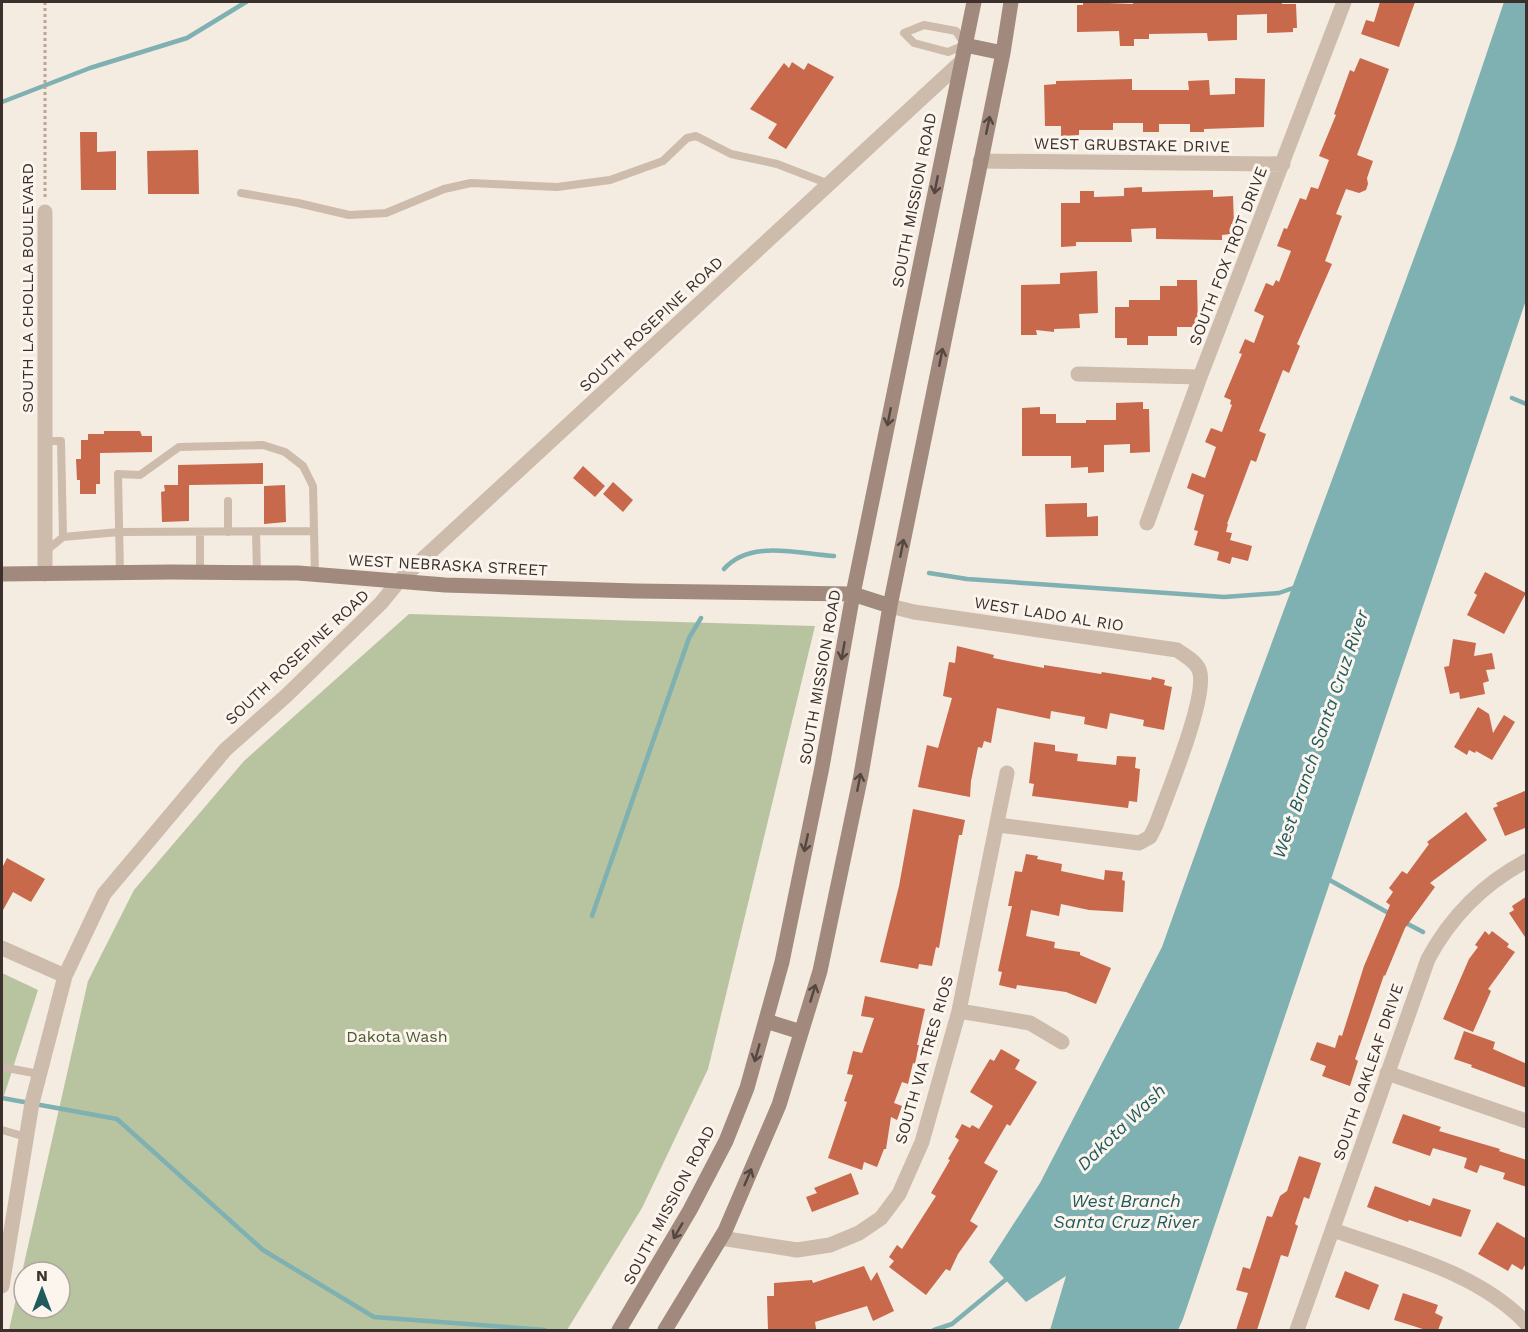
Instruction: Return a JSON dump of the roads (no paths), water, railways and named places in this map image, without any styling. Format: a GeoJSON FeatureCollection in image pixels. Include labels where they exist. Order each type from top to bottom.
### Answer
{"type":"FeatureCollection","features":[{"type":"Feature","properties":{"kind":"main road","name":"SOUTH MISSION ROAD"},"geometry":{"type":"LineString","coordinates":[[619,1330],[690,1210],[726,1142],[747,1088],[782,962],[815,802],[853,594],[974,2]]}},
{"type":"Feature","properties":{"kind":"main road"},"geometry":{"type":"LineString","coordinates":[[667,1328],[721,1238],[779,1105],[820,971],[861,775],[890,606],[1003,53],[1011,2]]}},
{"type":"Feature","properties":{"kind":"main road"},"geometry":{"type":"LineString","coordinates":[[965,45],[1003,53]]}},
{"type":"Feature","properties":{"kind":"main road","name":"WEST NEBRASKA STREET"},"geometry":{"type":"LineString","coordinates":[[2,573],[257,572],[315,574],[445,585],[624,591],[853,594],[890,606]]}},
{"type":"Feature","properties":{"kind":"main road"},"geometry":{"type":"LineString","coordinates":[[765,1021],[801,1032]]}},
{"type":"Feature","properties":{"kind":"street","name":"SOUTH FOX TROT DRIVE"},"geometry":{"type":"LineString","coordinates":[[1147,523],[1200,377],[1344,2]]}},
{"type":"Feature","properties":{"kind":"street","name":"SOUTH ROSEPINE ROAD"},"geometry":{"type":"LineString","coordinates":[[2,1286],[26,1137],[39,1074],[65,976],[104,894],[225,750],[287,695],[381,603],[399,581],[961,62]]}},
{"type":"Feature","properties":{"kind":"street","name":"WEST GRUBSTAKE DRIVE"},"geometry":{"type":"LineString","coordinates":[[980,161],[1283,164]]}},
{"type":"Feature","properties":{"kind":"street","name":"SOUTH LA CHOLLA BOULEVARD"},"geometry":{"type":"LineString","coordinates":[[45,212],[45,574]]}},
{"type":"Feature","properties":{"kind":"street"},"geometry":{"type":"LineString","coordinates":[[1078,374],[1200,377]]}},
{"type":"Feature","properties":{"kind":"street","name":"WEST LADO AL RIO"},"geometry":{"type":"LineString","coordinates":[[890,606],[914,612],[1177,650],[1197,666],[1201,674],[1194,717],[1150,837],[1139,843],[998,825]]}},
{"type":"Feature","properties":{"kind":"street","name":"SOUTH VIA TRES RIOS"},"geometry":{"type":"LineString","coordinates":[[721,1238],[797,1250],[830,1245],[860,1233],[880,1218],[899,1194],[922,1142],[959,1011],[998,825],[1006,773]]}},
{"type":"Feature","properties":{"kind":"street","name":"SOUTH OAKLEAF DRIVE"},"geometry":{"type":"LineString","coordinates":[[1298,1330],[1420,978],[1438,940],[1479,892],[1497,878],[1527,861]]}},
{"type":"Feature","properties":{"kind":"street"},"geometry":{"type":"LineString","coordinates":[[2,948],[65,976]]}},
{"type":"Feature","properties":{"kind":"street"},"geometry":{"type":"LineString","coordinates":[[959,1011],[1030,1023],[1062,1042]]}},
{"type":"Feature","properties":{"kind":"street"},"geometry":{"type":"LineString","coordinates":[[1387,1073],[1527,1121]]}},
{"type":"Feature","properties":{"kind":"street"},"geometry":{"type":"LineString","coordinates":[[1333,1230],[1461,1277],[1493,1294],[1527,1323]]}},
{"type":"Feature","properties":{"kind":"lane"},"geometry":{"type":"LineString","coordinates":[[924,25],[956,31],[965,45],[948,52],[914,43],[904,33],[924,25]]}},
{"type":"Feature","properties":{"kind":"lane"},"geometry":{"type":"LineString","coordinates":[[241,193],[349,215],[386,213],[444,189],[471,183],[557,187],[610,180],[663,161],[687,138],[696,136],[731,154],[777,164],[829,184]]}},
{"type":"Feature","properties":{"kind":"lane"},"geometry":{"type":"LineString","coordinates":[[45,441],[61,441],[63,537]]}},
{"type":"Feature","properties":{"kind":"lane"},"geometry":{"type":"LineString","coordinates":[[120,573],[118,474],[140,476],[179,447],[263,445],[285,452],[303,466],[313,486],[315,574]]}},
{"type":"Feature","properties":{"kind":"lane"},"geometry":{"type":"LineString","coordinates":[[228,501],[228,532]]}},
{"type":"Feature","properties":{"kind":"lane"},"geometry":{"type":"LineString","coordinates":[[46,551],[63,537],[119,532],[314,531]]}},
{"type":"Feature","properties":{"kind":"lane"},"geometry":{"type":"LineString","coordinates":[[200,532],[200,572]]}},
{"type":"Feature","properties":{"kind":"lane"},"geometry":{"type":"LineString","coordinates":[[256,532],[257,572]]}},
{"type":"Feature","properties":{"kind":"lane"},"geometry":{"type":"LineString","coordinates":[[2,1067],[39,1074]]}},
{"type":"Feature","properties":{"kind":"lane"},"geometry":{"type":"LineString","coordinates":[[2,1130],[26,1137]]}},
{"type":"Feature","properties":{"kind":"water","name":"West Branch Santa Cruz River"},"geometry":{"type":"Polygon","coordinates":[[[1504,2],[1526,2],[1526,300],[1183,1319],[1178,1330],[1050,1330],[1066,1276],[1026,1302],[989,1262],[1040,1183],[1162,947],[1241,726],[1455,147],[1504,2]]]}},
{"type":"Feature","properties":{"kind":"waterway"},"geometry":{"type":"LineString","coordinates":[[2,102],[90,68],[187,38],[246,2]]}},
{"type":"Feature","properties":{"kind":"waterway"},"geometry":{"type":"LineString","coordinates":[[1512,398],[1526,404]]}},
{"type":"Feature","properties":{"kind":"waterway"},"geometry":{"type":"LineString","coordinates":[[724,569],[747,554],[761,551],[791,551],[834,556]]}},
{"type":"Feature","properties":{"kind":"waterway"},"geometry":{"type":"LineString","coordinates":[[929,573],[967,579],[1224,597],[1279,593],[1296,587]]}},
{"type":"Feature","properties":{"kind":"waterway"},"geometry":{"type":"LineString","coordinates":[[592,916],[689,638],[701,618]]}},
{"type":"Feature","properties":{"kind":"waterway"},"geometry":{"type":"LineString","coordinates":[[1326,878],[1392,915]]}},
{"type":"Feature","properties":{"kind":"waterway"},"geometry":{"type":"LineString","coordinates":[[1404,922],[1423,932]]}},
{"type":"Feature","properties":{"kind":"waterway","name":"Dakota Wash"},"geometry":{"type":"LineString","coordinates":[[2,1098],[117,1119],[263,1250],[374,1317],[545,1330]]}},
{"type":"Feature","properties":{"kind":"waterway","name":"Dakota Wash"},"geometry":{"type":"LineString","coordinates":[[934,1330],[952,1324],[1009,1277]]}}]}
